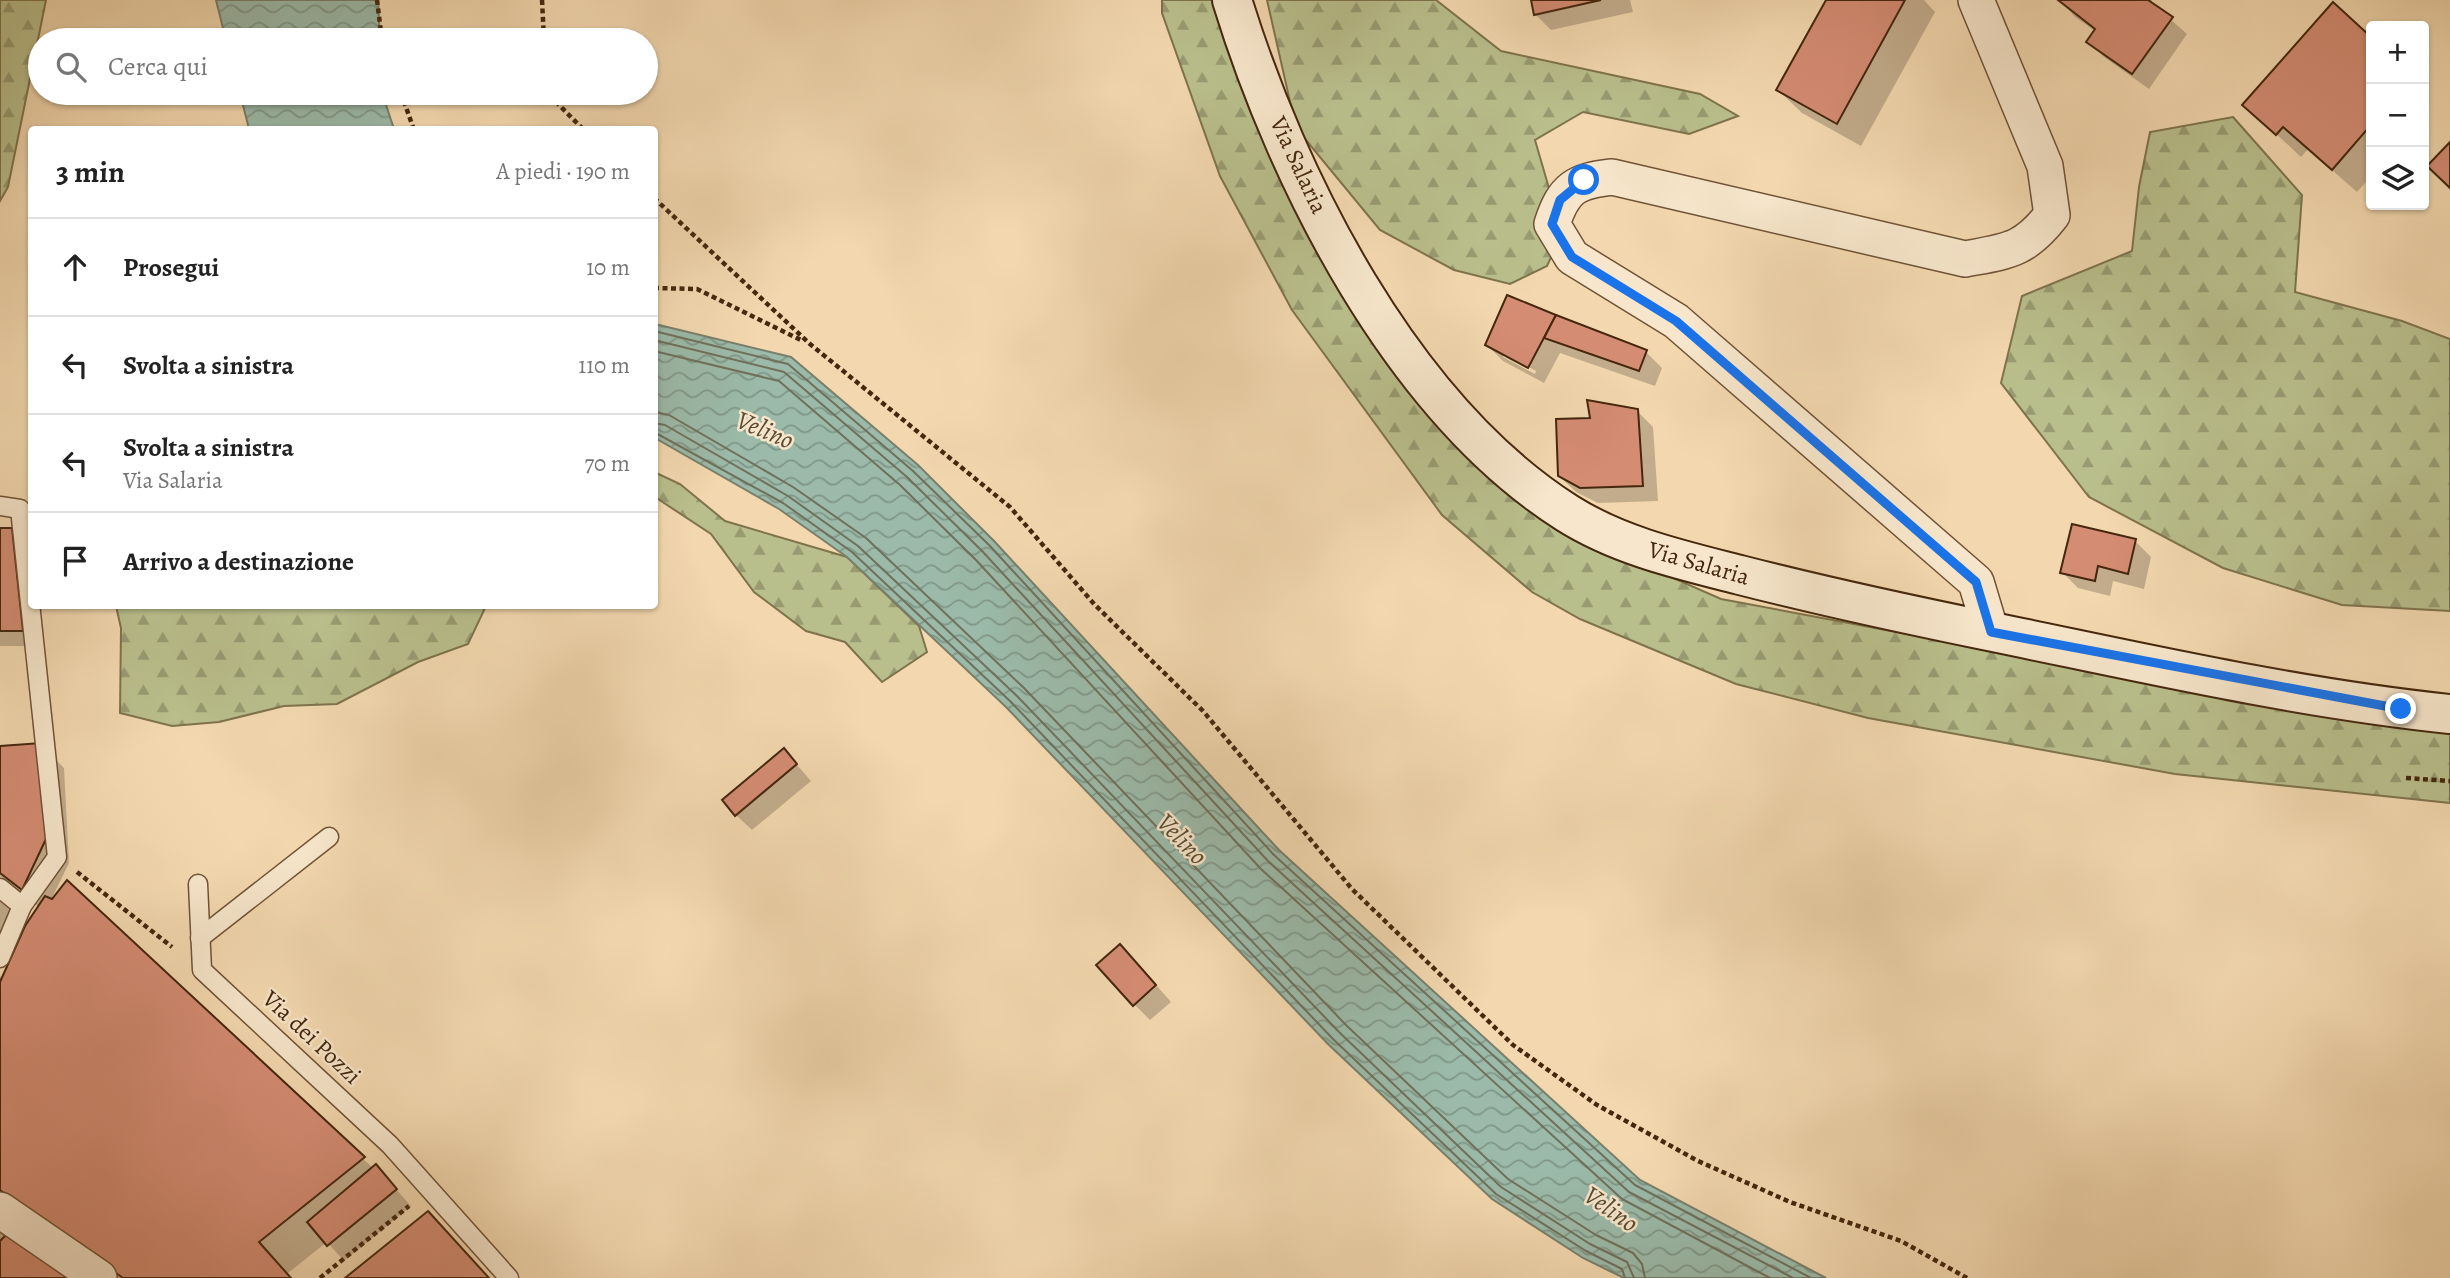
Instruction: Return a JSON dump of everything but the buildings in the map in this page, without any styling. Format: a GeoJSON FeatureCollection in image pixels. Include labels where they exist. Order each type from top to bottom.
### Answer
{"type":"FeatureCollection","features":[{"type":"Feature","properties":{"kind":"main road","name":"Via Salaria"},"geometry":{"type":"LineString","coordinates":[[1232,0],[1245,41],[1308,191],[1376,313],[1429,387],[1490,453],[1568,513],[1657,554],[1834,599],[2178,669],[2401,709],[2450,714]]}},
{"type":"Feature","properties":{"kind":"street"},"geometry":{"type":"LineString","coordinates":[[1976,0],[2045,166],[2052,215],[2034,238],[2004,252],[1965,260],[1612,177],[1584,180],[1560,200],[1552,224],[1572,257],[1676,321],[1976,582],[1991,632]]}},
{"type":"Feature","properties":{"kind":"street"},"geometry":{"type":"LineString","coordinates":[[0,1210],[99,1278]]}},
{"type":"Feature","properties":{"kind":"lane"},"geometry":{"type":"LineString","coordinates":[[0,506],[20,509],[28,584]]}},
{"type":"Feature","properties":{"kind":"lane"},"geometry":{"type":"LineString","coordinates":[[0,958],[22,906],[57,857],[31,609]]}},
{"type":"Feature","properties":{"kind":"lane"},"geometry":{"type":"LineString","coordinates":[[200,938],[328,837]]}},
{"type":"Feature","properties":{"kind":"lane"},"geometry":{"type":"LineString","coordinates":[[198,884],[202,970]]}},
{"type":"Feature","properties":{"kind":"lane"},"geometry":{"type":"LineString","coordinates":[[0,888],[22,906]]}},
{"type":"Feature","properties":{"kind":"lane","name":"Via dei Pozzi"},"geometry":{"type":"LineString","coordinates":[[202,970],[390,1144],[509,1278]]}},
{"type":"Feature","properties":{"kind":"path"},"geometry":{"type":"LineString","coordinates":[[377,0],[380,28]]}},
{"type":"Feature","properties":{"kind":"path"},"geometry":{"type":"LineString","coordinates":[[542,0],[543,28]]}},
{"type":"Feature","properties":{"kind":"path"},"geometry":{"type":"LineString","coordinates":[[405,105],[413,126]]}},
{"type":"Feature","properties":{"kind":"path"},"geometry":{"type":"LineString","coordinates":[[559,105],[580,126]]}},
{"type":"Feature","properties":{"kind":"path"},"geometry":{"type":"LineString","coordinates":[[658,202],[810,344],[1010,507],[1095,605],[1203,711],[1352,889],[1513,1045],[1597,1105],[1698,1161],[1790,1202],[1901,1241],[1967,1278]]}},
{"type":"Feature","properties":{"kind":"path"},"geometry":{"type":"LineString","coordinates":[[658,288],[697,289],[810,344]]}},
{"type":"Feature","properties":{"kind":"path"},"geometry":{"type":"LineString","coordinates":[[2406,778],[2450,781]]}},
{"type":"Feature","properties":{"kind":"path"},"geometry":{"type":"LineString","coordinates":[[57,857],[202,970]]}},
{"type":"Feature","properties":{"kind":"path"},"geometry":{"type":"LineString","coordinates":[[320,1278],[429,1190]]}},
{"type":"Feature","properties":{"kind":"green space"},"geometry":{"type":"Polygon","coordinates":[[[0,0],[46,0],[40,28],[28,28],[28,89],[8,187],[0,201],[0,0]]]}},
{"type":"Feature","properties":{"kind":"green space"},"geometry":{"type":"Polygon","coordinates":[[[1162,0],[1219,0],[1300,219],[1564,530],[1721,599],[2311,710],[2450,723],[2450,803],[2175,774],[1868,718],[1736,684],[1580,619],[1532,592],[1442,515],[1292,310],[1220,176],[1162,13],[1162,0]]]}},
{"type":"Feature","properties":{"kind":"green space"},"geometry":{"type":"Polygon","coordinates":[[[1267,0],[1436,0],[1501,51],[1700,94],[1738,116],[1689,134],[1583,112],[1535,140],[1562,233],[1547,266],[1510,284],[1454,270],[1380,230],[1296,128],[1267,0]]]}},
{"type":"Feature","properties":{"kind":"green space"},"geometry":{"type":"Polygon","coordinates":[[[2233,117],[2302,195],[2295,292],[2402,321],[2450,339],[2450,611],[2342,605],[2223,568],[2089,497],[2001,383],[2022,296],[2132,251],[2139,187],[2150,132],[2233,117]]]}},
{"type":"Feature","properties":{"kind":"green space"},"geometry":{"type":"Polygon","coordinates":[[[658,474],[680,484],[725,521],[847,557],[919,626],[927,652],[882,682],[845,642],[806,631],[754,592],[711,534],[658,499],[658,474]]]}},
{"type":"Feature","properties":{"kind":"green space"},"geometry":{"type":"Polygon","coordinates":[[[117,609],[485,609],[468,644],[418,662],[337,704],[284,706],[219,722],[172,726],[120,713],[121,628],[117,609]]]}},
{"type":"Feature","properties":{"kind":"water"},"geometry":{"type":"Polygon","coordinates":[[[216,0],[378,0],[379,28],[223,28],[216,0]]]}},
{"type":"Feature","properties":{"kind":"water"},"geometry":{"type":"Polygon","coordinates":[[[243,105],[386,105],[393,126],[248,126],[243,105]]]}},
{"type":"Feature","properties":{"kind":"water","name":"Velino"},"geometry":{"type":"Polygon","coordinates":[[[658,325],[791,357],[918,465],[995,542],[1279,850],[1640,1180],[1826,1278],[1624,1278],[1583,1258],[1492,1199],[1328,1044],[1006,707],[847,557],[779,509],[658,440],[658,325]]]}},
{"type":"Feature","properties":{"kind":"route"},"geometry":{"type":"LineString","coordinates":[[1584,180],[1560,200],[1552,224],[1572,257],[1676,321],[1976,582],[1991,632],[2401,709]]}}]}
